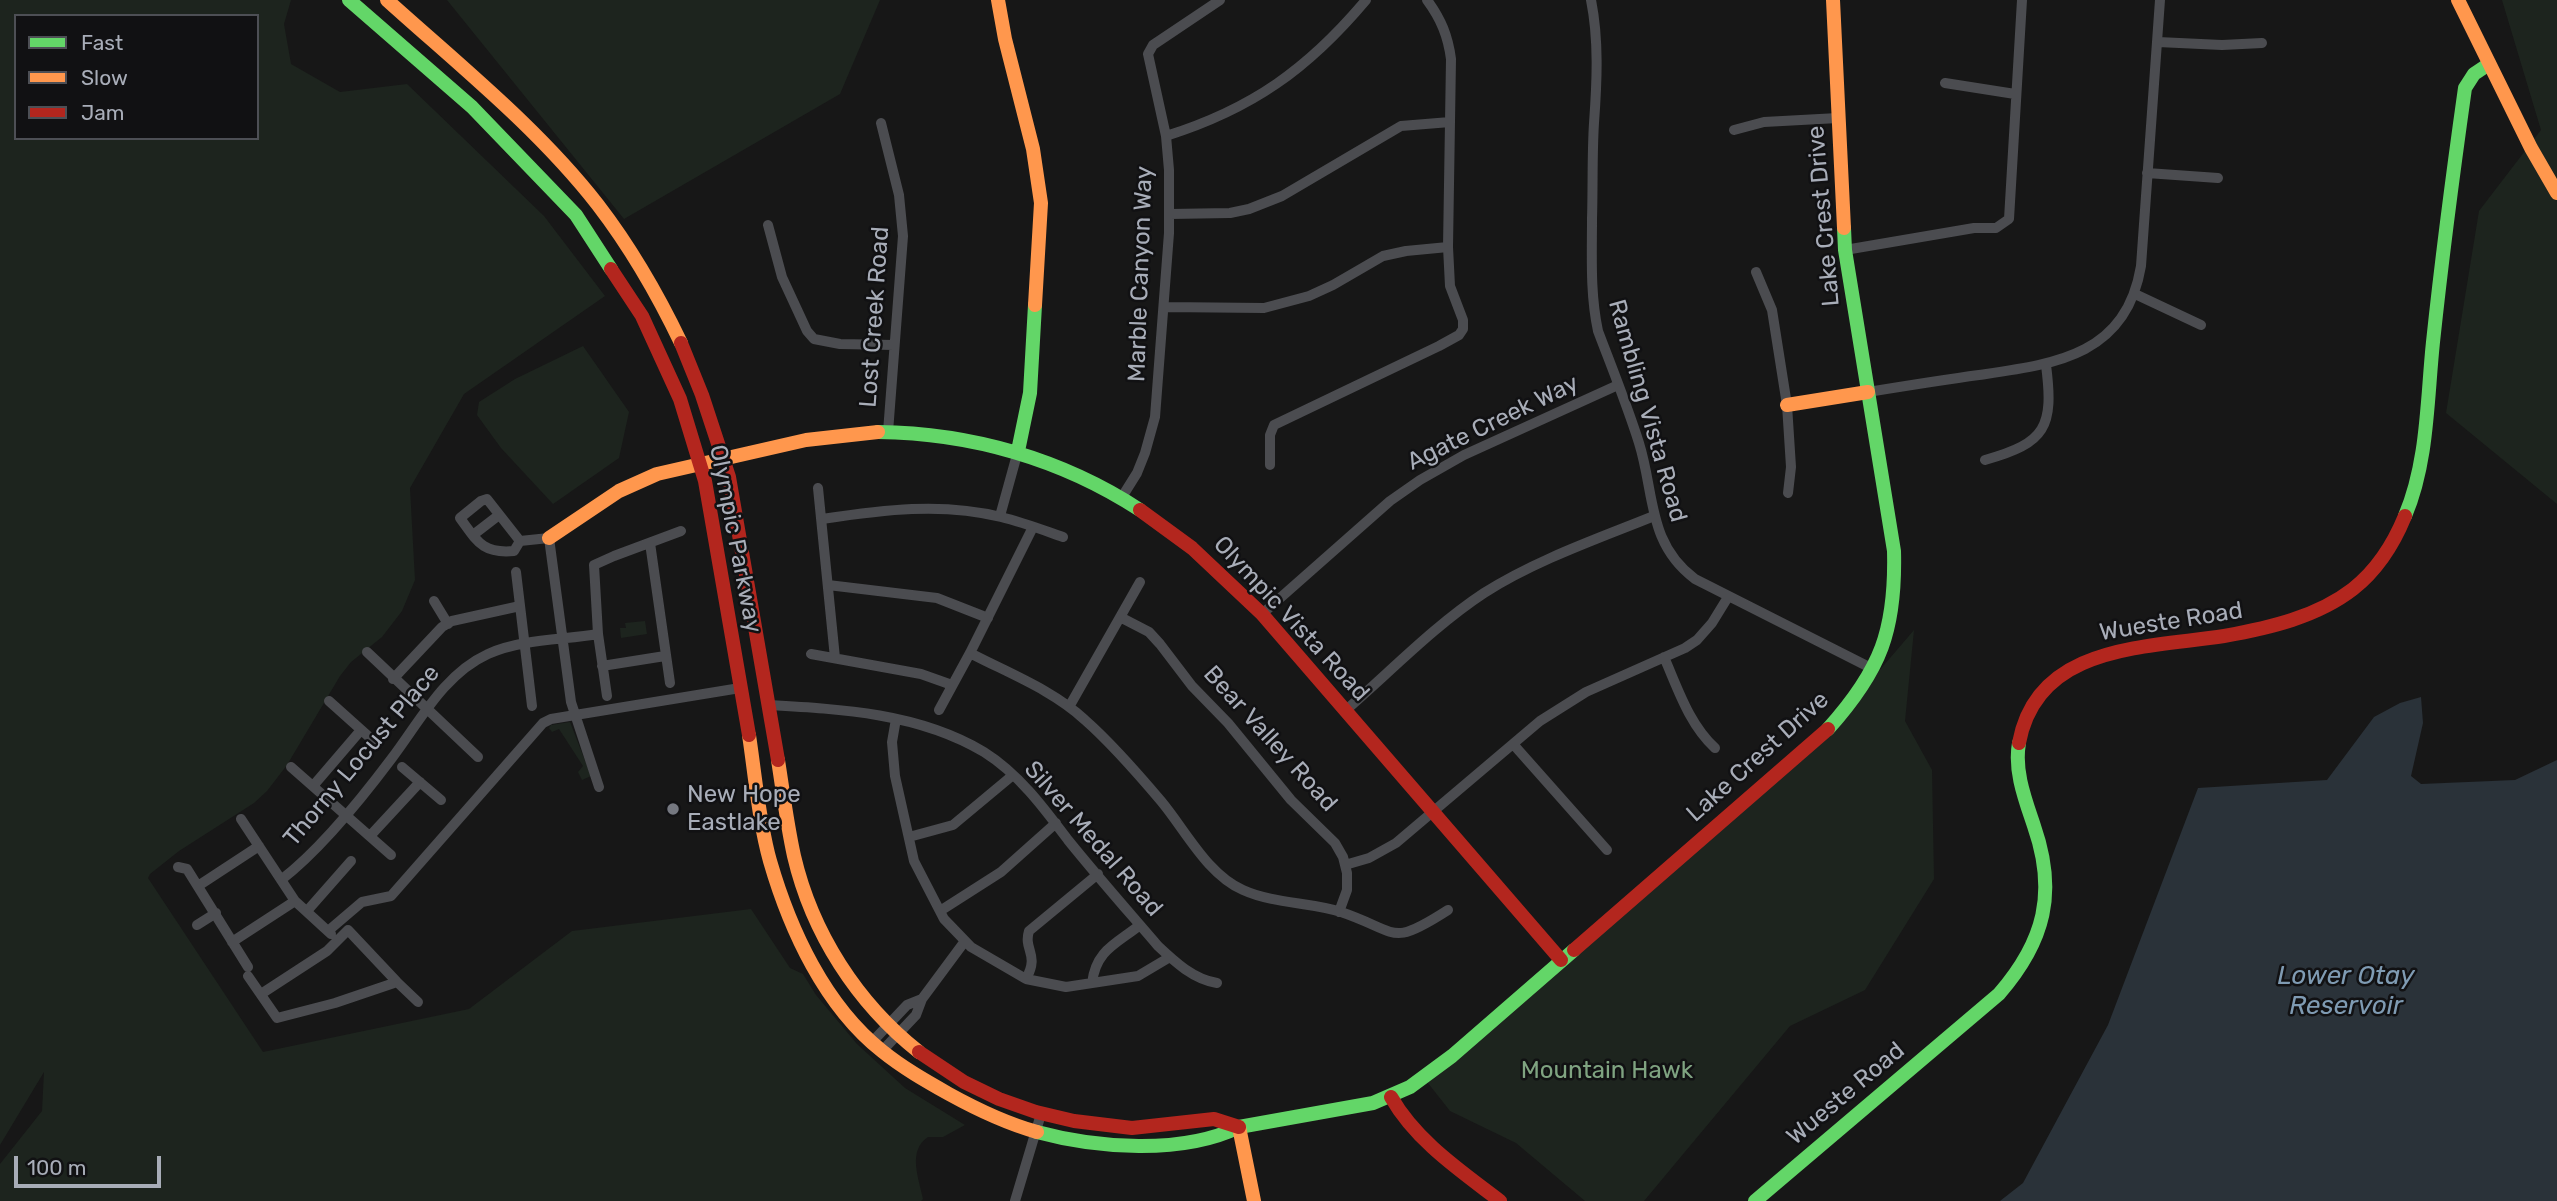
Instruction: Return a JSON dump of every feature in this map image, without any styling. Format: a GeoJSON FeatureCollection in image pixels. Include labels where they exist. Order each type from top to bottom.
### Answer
{"type":"FeatureCollection","features":[{"type":"Feature","properties":{"kind":"main road","name":"Olympic Parkway"},"geometry":{"type":"LineString","coordinates":[[349,0],[472,107],[576,215],[642,316],[680,399],[700,463],[770,860],[796,932],[831,995],[877,1047]]}},
{"type":"Feature","properties":{"kind":"main road","name":"Olympic Parkway"},"geometry":{"type":"LineString","coordinates":[[387,0],[489,92],[569,172],[597,204],[665,308],[701,389],[729,481],[794,856],[804,890],[842,969],[893,1030]]}},
{"type":"Feature","properties":{"kind":"main road"},"geometry":{"type":"LineString","coordinates":[[998,0],[1005,39],[1034,149],[1041,203],[1042,230],[1029,407],[1018,451]]}},
{"type":"Feature","properties":{"kind":"main road","name":"Lake Crest Drive"},"geometry":{"type":"LineString","coordinates":[[877,1047],[928,1083],[986,1114],[1035,1131],[1086,1143],[1148,1146],[1219,1137],[1239,1127],[1373,1103],[1391,1097],[1424,1078],[1452,1056],[1826,731],[1853,701],[1887,642],[1895,597],[1896,573],[1845,250],[1833,0]]}},
{"type":"Feature","properties":{"kind":"main road"},"geometry":{"type":"LineString","coordinates":[[2458,0],[2530,148],[2557,192]]}},
{"type":"Feature","properties":{"kind":"main road","name":"Wueste Road"},"geometry":{"type":"LineString","coordinates":[[1755,1201],[1999,994],[2013,979],[2030,953],[2045,908],[2046,871],[2021,789],[2017,753],[2024,723],[2049,685],[2075,665],[2110,652],[2258,630],[2297,620],[2348,592],[2374,569],[2387,551],[2406,515],[2419,467],[2447,208],[2465,88],[2474,75],[2489,64]]}},
{"type":"Feature","properties":{"kind":"main road"},"geometry":{"type":"LineString","coordinates":[[1787,405],[1868,392]]}},
{"type":"Feature","properties":{"kind":"main road","name":"Olympic Vista Road"},"geometry":{"type":"LineString","coordinates":[[549,538],[630,485],[723,457],[814,438],[888,432],[962,439],[1018,451],[1087,478],[1145,511],[1198,551],[1262,614],[1561,960]]}},
{"type":"Feature","properties":{"kind":"main road","name":"Lake Crest Drive"},"geometry":{"type":"LineString","coordinates":[[893,1030],[950,1074],[995,1098],[1041,1114],[1088,1125],[1119,1128],[1146,1128],[1214,1119],[1239,1127]]}},
{"type":"Feature","properties":{"kind":"main road"},"geometry":{"type":"LineString","coordinates":[[1391,1097],[1397,1111],[1415,1130],[1500,1201]]}},
{"type":"Feature","properties":{"kind":"main road"},"geometry":{"type":"LineString","coordinates":[[1239,1127],[1254,1201]]}},
{"type":"Feature","properties":{"kind":"street","name":"Marble Canyon Way"},"geometry":{"type":"LineString","coordinates":[[1122,497],[1137,473],[1155,417],[1170,214],[1166,136],[1148,54],[1153,45],[1220,0]]}},
{"type":"Feature","properties":{"kind":"street"},"geometry":{"type":"LineString","coordinates":[[1166,136],[1206,122],[1246,103],[1273,86],[1317,53],[1366,0]]}},
{"type":"Feature","properties":{"kind":"street"},"geometry":{"type":"LineString","coordinates":[[1270,465],[1270,435],[1274,425],[1459,335],[1463,329],[1463,320],[1450,286],[1448,247],[1451,59],[1449,38],[1427,0]]}},
{"type":"Feature","properties":{"kind":"street","name":"Rambling Vista Road"},"geometry":{"type":"LineString","coordinates":[[1591,0],[1596,26],[1597,68],[1592,291],[1598,331],[1641,451],[1654,516],[1665,546],[1676,562],[1695,579],[1873,669]]}},
{"type":"Feature","properties":{"kind":"street"},"geometry":{"type":"LineString","coordinates":[[1845,250],[1975,228],[1996,228],[2009,219],[2022,0]]}},
{"type":"Feature","properties":{"kind":"street"},"geometry":{"type":"LineString","coordinates":[[1868,392],[2046,365],[2097,344],[2115,326],[2135,294],[2141,266],[2160,0]]}},
{"type":"Feature","properties":{"kind":"street"},"geometry":{"type":"LineString","coordinates":[[2158,41],[2222,46],[2262,43]]}},
{"type":"Feature","properties":{"kind":"street"},"geometry":{"type":"LineString","coordinates":[[1945,83],[2015,94]]}},
{"type":"Feature","properties":{"kind":"street"},"geometry":{"type":"LineString","coordinates":[[1734,130],[1764,122],[1838,118]]}},
{"type":"Feature","properties":{"kind":"street","name":"Lost Creek Road"},"geometry":{"type":"LineString","coordinates":[[881,122],[902,215],[903,236],[888,432]]}},
{"type":"Feature","properties":{"kind":"street"},"geometry":{"type":"LineString","coordinates":[[1170,214],[1230,213],[1249,209],[1282,195],[1401,126],[1450,122]]}},
{"type":"Feature","properties":{"kind":"street"},"geometry":{"type":"LineString","coordinates":[[2147,173],[2218,178]]}},
{"type":"Feature","properties":{"kind":"street"},"geometry":{"type":"LineString","coordinates":[[768,225],[782,277],[807,331],[814,339],[839,344],[894,345]]}},
{"type":"Feature","properties":{"kind":"street"},"geometry":{"type":"LineString","coordinates":[[1164,307],[1265,308],[1309,296],[1383,256],[1448,247]]}},
{"type":"Feature","properties":{"kind":"street"},"geometry":{"type":"LineString","coordinates":[[1756,272],[1772,310],[1787,405],[1791,467],[1788,493]]}},
{"type":"Feature","properties":{"kind":"street"},"geometry":{"type":"LineString","coordinates":[[2135,294],[2202,325]]}},
{"type":"Feature","properties":{"kind":"street"},"geometry":{"type":"LineString","coordinates":[[1985,460],[2017,450],[2032,441],[2039,432],[2049,412],[2046,365]]}},
{"type":"Feature","properties":{"kind":"street","name":"Agate Creek Way"},"geometry":{"type":"LineString","coordinates":[[1262,614],[1390,501],[1427,475],[1618,385]]}},
{"type":"Feature","properties":{"kind":"street"},"geometry":{"type":"LineString","coordinates":[[999,516],[1018,451]]}},
{"type":"Feature","properties":{"kind":"street"},"geometry":{"type":"LineString","coordinates":[[818,488],[835,658]]}},
{"type":"Feature","properties":{"kind":"street"},"geometry":{"type":"LineString","coordinates":[[488,499],[520,541],[514,551],[500,552],[483,548],[460,518],[481,501],[488,499]]}},
{"type":"Feature","properties":{"kind":"street"},"geometry":{"type":"LineString","coordinates":[[822,519],[913,508],[957,510],[999,516],[1063,537]]}},
{"type":"Feature","properties":{"kind":"street"},"geometry":{"type":"LineString","coordinates":[[472,535],[499,515]]}},
{"type":"Feature","properties":{"kind":"street"},"geometry":{"type":"LineString","coordinates":[[1346,710],[1482,594],[1551,559],[1654,516]]}},
{"type":"Feature","properties":{"kind":"street"},"geometry":{"type":"LineString","coordinates":[[939,710],[1033,527]]}},
{"type":"Feature","properties":{"kind":"street"},"geometry":{"type":"LineString","coordinates":[[607,696],[598,634],[594,565],[681,531]]}},
{"type":"Feature","properties":{"kind":"street"},"geometry":{"type":"LineString","coordinates":[[520,541],[549,538],[571,702],[599,788]]}},
{"type":"Feature","properties":{"kind":"street"},"geometry":{"type":"LineString","coordinates":[[650,543],[670,683]]}},
{"type":"Feature","properties":{"kind":"street"},"geometry":{"type":"LineString","coordinates":[[516,572],[532,706]]}},
{"type":"Feature","properties":{"kind":"street"},"geometry":{"type":"LineString","coordinates":[[1069,707],[1140,582]]}},
{"type":"Feature","properties":{"kind":"street"},"geometry":{"type":"LineString","coordinates":[[828,585],[937,598],[988,618]]}},
{"type":"Feature","properties":{"kind":"street"},"geometry":{"type":"LineString","coordinates":[[1339,912],[1347,890],[1345,865],[1382,852],[1563,704],[1685,648],[1704,634],[1728,597]]}},
{"type":"Feature","properties":{"kind":"street"},"geometry":{"type":"LineString","coordinates":[[434,601],[448,624]]}},
{"type":"Feature","properties":{"kind":"street"},"geometry":{"type":"LineString","coordinates":[[393,679],[442,627],[520,606]]}},
{"type":"Feature","properties":{"kind":"street","name":"Bear Valley Road"},"geometry":{"type":"LineString","coordinates":[[1120,617],[1149,632],[1160,644],[1192,686],[1228,723],[1291,800],[1330,836],[1345,865]]}},
{"type":"Feature","properties":{"kind":"street","name":"Thorny Locust Place"},"geometry":{"type":"LineString","coordinates":[[281,880],[300,865],[342,811],[392,758],[460,671],[497,650],[598,634]]}},
{"type":"Feature","properties":{"kind":"street"},"geometry":{"type":"LineString","coordinates":[[367,652],[478,757]]}},
{"type":"Feature","properties":{"kind":"street"},"geometry":{"type":"LineString","coordinates":[[970,653],[1038,688],[1085,719],[1161,801],[1215,871],[1225,879],[1255,895],[1339,912],[1400,935],[1412,932],[1447,910]]}},
{"type":"Feature","properties":{"kind":"street"},"geometry":{"type":"LineString","coordinates":[[811,654],[921,674],[952,685]]}},
{"type":"Feature","properties":{"kind":"street"},"geometry":{"type":"LineString","coordinates":[[602,666],[665,656]]}},
{"type":"Feature","properties":{"kind":"street"},"geometry":{"type":"LineString","coordinates":[[1664,657],[1692,720],[1702,736],[1715,748]]}},
{"type":"Feature","properties":{"kind":"street"},"geometry":{"type":"LineString","coordinates":[[328,931],[362,902],[391,896],[543,723],[551,719],[740,688]]}},
{"type":"Feature","properties":{"kind":"street"},"geometry":{"type":"LineString","coordinates":[[330,701],[377,744]]}},
{"type":"Feature","properties":{"kind":"street","name":"Silver Medal Road"},"geometry":{"type":"LineString","coordinates":[[767,705],[866,713],[896,719],[958,738],[985,753],[1013,775],[1170,957],[1205,981],[1217,983]]}},
{"type":"Feature","properties":{"kind":"street"},"geometry":{"type":"LineString","coordinates":[[896,719],[892,742],[895,776],[914,861],[940,911],[965,941],[993,961],[1026,979],[1066,987],[1138,976],[1170,957]]}},
{"type":"Feature","properties":{"kind":"street"},"geometry":{"type":"LineString","coordinates":[[313,786],[361,730]]}},
{"type":"Feature","properties":{"kind":"street"},"geometry":{"type":"LineString","coordinates":[[1513,744],[1607,850]]}},
{"type":"Feature","properties":{"kind":"street"},"geometry":{"type":"LineString","coordinates":[[291,767],[391,855]]}},
{"type":"Feature","properties":{"kind":"street"},"geometry":{"type":"LineString","coordinates":[[402,767],[441,800]]}},
{"type":"Feature","properties":{"kind":"street"},"geometry":{"type":"LineString","coordinates":[[909,837],[953,825],[1013,775]]}},
{"type":"Feature","properties":{"kind":"street"},"geometry":{"type":"LineString","coordinates":[[370,836],[420,782]]}},
{"type":"Feature","properties":{"kind":"street"},"geometry":{"type":"LineString","coordinates":[[241,819],[295,901],[338,940]]}},
{"type":"Feature","properties":{"kind":"street"},"geometry":{"type":"LineString","coordinates":[[940,911],[1001,872],[1056,823]]}},
{"type":"Feature","properties":{"kind":"street"},"geometry":{"type":"LineString","coordinates":[[198,886],[260,846]]}},
{"type":"Feature","properties":{"kind":"street"},"geometry":{"type":"LineString","coordinates":[[307,911],[351,861]]}},
{"type":"Feature","properties":{"kind":"street"},"geometry":{"type":"LineString","coordinates":[[178,867],[187,869],[216,913],[277,1018],[335,1003],[397,982]]}},
{"type":"Feature","properties":{"kind":"street"},"geometry":{"type":"LineString","coordinates":[[1026,979],[1033,959],[1027,937],[1029,931],[1098,874]]}},
{"type":"Feature","properties":{"kind":"street"},"geometry":{"type":"LineString","coordinates":[[232,942],[295,901]]}},
{"type":"Feature","properties":{"kind":"street"},"geometry":{"type":"LineString","coordinates":[[197,925],[216,913]]}},
{"type":"Feature","properties":{"kind":"street"},"geometry":{"type":"LineString","coordinates":[[1092,983],[1094,966],[1101,956],[1140,925]]}},
{"type":"Feature","properties":{"kind":"street"},"geometry":{"type":"LineString","coordinates":[[261,994],[327,951],[348,930],[418,1002]]}},
{"type":"Feature","properties":{"kind":"street"},"geometry":{"type":"LineString","coordinates":[[877,1047],[893,1030],[916,1015],[922,999],[965,941]]}},
{"type":"Feature","properties":{"kind":"street"},"geometry":{"type":"LineString","coordinates":[[1016,1201],[1041,1114]]}},
{"type":"Feature","properties":{"kind":"green space"},"geometry":{"type":"Polygon","coordinates":[[[0,0],[291,0],[284,24],[291,64],[340,92],[407,84],[544,216],[605,296],[464,394],[410,488],[415,580],[402,611],[382,637],[351,662],[340,676],[287,765],[267,791],[254,803],[179,851],[148,878],[263,1052],[469,1009],[572,931],[751,909],[790,968],[803,974],[816,995],[857,1044],[905,1088],[965,1125],[943,1137],[928,1137],[922,1143],[916,1157],[923,1199],[921,1201],[0,1201],[0,1164],[42,1111],[44,1072],[0,1145],[0,0]]]}},
{"type":"Feature","properties":{"kind":"green space"},"geometry":{"type":"Polygon","coordinates":[[[447,0],[880,0],[840,94],[624,219],[447,0]]]}},
{"type":"Feature","properties":{"kind":"green space"},"geometry":{"type":"Polygon","coordinates":[[[2502,0],[2557,0],[2557,504],[2446,413],[2479,211],[2541,130],[2502,0]]]}},
{"type":"Feature","properties":{"kind":"green space"},"geometry":{"type":"Polygon","coordinates":[[[583,346],[629,412],[619,458],[553,504],[501,448],[477,415],[479,402],[515,379],[583,346]]]}},
{"type":"Feature","properties":{"kind":"green space"},"geometry":{"type":"Polygon","coordinates":[[[645,621],[647,634],[621,638],[620,628],[626,628],[625,623],[645,621]]]}},
{"type":"Feature","properties":{"kind":"green space","name":"Mountain Hawk"},"geometry":{"type":"Polygon","coordinates":[[[1914,630],[1905,721],[1932,770],[1934,879],[1865,990],[1790,1026],[1644,1201],[1585,1201],[1516,1143],[1450,1111],[1424,1078],[1842,714],[1914,630]]]}},
{"type":"Feature","properties":{"kind":"green space"},"geometry":{"type":"Polygon","coordinates":[[[570,722],[591,776],[582,780],[578,772],[583,766],[559,729],[552,732],[549,728],[551,725],[570,722]]]}},
{"type":"Feature","properties":{"kind":"water","name":"Lower Otay Reservoir"},"geometry":{"type":"Polygon","coordinates":[[[2421,697],[2423,723],[2411,776],[2421,784],[2515,780],[2557,760],[2557,1201],[2000,1201],[2023,1183],[2108,1025],[2198,788],[2327,780],[2374,717],[2400,703],[2421,697]]]}},
{"type":"Feature","properties":{"kind":"traffic: fast"},"geometry":{"type":"LineString","coordinates":[[349,0],[472,107],[576,215],[611,269]]}},
{"type":"Feature","properties":{"kind":"traffic: fast"},"geometry":{"type":"LineString","coordinates":[[2405,516],[2413,495],[2422,452],[2440,278],[2465,88],[2474,74],[2489,64]]}},
{"type":"Feature","properties":{"kind":"traffic: fast"},"geometry":{"type":"LineString","coordinates":[[1828,729],[1873,668],[1888,626],[1894,579],[1894,551],[1845,250],[1844,228]]}},
{"type":"Feature","properties":{"kind":"traffic: fast"},"geometry":{"type":"LineString","coordinates":[[1018,451],[1030,393],[1035,305]]}},
{"type":"Feature","properties":{"kind":"traffic: fast"},"geometry":{"type":"LineString","coordinates":[[878,432],[947,437],[1015,452],[1079,476],[1140,510]]}},
{"type":"Feature","properties":{"kind":"traffic: fast"},"geometry":{"type":"LineString","coordinates":[[1755,1201],[1999,994],[2027,955],[2042,915],[2045,873],[2019,774],[2019,743]]}},
{"type":"Feature","properties":{"kind":"traffic: fast"},"geometry":{"type":"LineString","coordinates":[[1037,1132],[1112,1145],[1166,1145],[1192,1142],[1239,1127],[1373,1103],[1410,1087],[1452,1056],[1574,950]]}},
{"type":"Feature","properties":{"kind":"traffic: slow"},"geometry":{"type":"LineString","coordinates":[[387,0],[524,123],[575,177],[633,255],[681,343]]}},
{"type":"Feature","properties":{"kind":"traffic: slow"},"geometry":{"type":"LineString","coordinates":[[998,0],[1005,39],[1033,149],[1041,203],[1035,305]]}},
{"type":"Feature","properties":{"kind":"traffic: slow"},"geometry":{"type":"LineString","coordinates":[[1833,0],[1844,228]]}},
{"type":"Feature","properties":{"kind":"traffic: slow"},"geometry":{"type":"LineString","coordinates":[[2458,0],[2531,148],[2557,193]]}},
{"type":"Feature","properties":{"kind":"traffic: slow"},"geometry":{"type":"LineString","coordinates":[[1787,405],[1868,392]]}},
{"type":"Feature","properties":{"kind":"traffic: slow"},"geometry":{"type":"LineString","coordinates":[[549,538],[619,491],[657,474],[806,440],[878,432]]}},
{"type":"Feature","properties":{"kind":"traffic: slow"},"geometry":{"type":"LineString","coordinates":[[749,735],[763,830],[778,887],[799,940],[843,1012],[882,1051],[915,1074],[981,1111],[1037,1132]]}},
{"type":"Feature","properties":{"kind":"traffic: slow"},"geometry":{"type":"LineString","coordinates":[[778,760],[794,856],[812,912],[825,939],[857,989],[876,1012],[919,1052]]}},
{"type":"Feature","properties":{"kind":"traffic: slow"},"geometry":{"type":"LineString","coordinates":[[1239,1127],[1254,1201]]}},
{"type":"Feature","properties":{"kind":"traffic: jam"},"geometry":{"type":"LineString","coordinates":[[611,269],[642,316],[680,399],[705,481],[749,735]]}},
{"type":"Feature","properties":{"kind":"traffic: jam"},"geometry":{"type":"LineString","coordinates":[[681,343],[702,395],[729,477],[778,760]]}},
{"type":"Feature","properties":{"kind":"traffic: jam"},"geometry":{"type":"LineString","coordinates":[[1140,510],[1192,548],[1262,614],[1561,960]]}},
{"type":"Feature","properties":{"kind":"traffic: jam"},"geometry":{"type":"LineString","coordinates":[[2019,743],[2030,710],[2048,686],[2071,669],[2099,657],[2130,649],[2224,636],[2275,625],[2308,614],[2339,599],[2362,582],[2377,565],[2396,536],[2405,516]]}},
{"type":"Feature","properties":{"kind":"traffic: jam"},"geometry":{"type":"LineString","coordinates":[[1574,950],[1828,729]]}},
{"type":"Feature","properties":{"kind":"traffic: jam"},"geometry":{"type":"LineString","coordinates":[[919,1052],[964,1082],[999,1099],[1074,1121],[1132,1128],[1214,1119],[1239,1127]]}},
{"type":"Feature","properties":{"kind":"traffic: jam"},"geometry":{"type":"LineString","coordinates":[[1391,1097],[1401,1113],[1426,1141],[1500,1201]]}},
{"type":"Feature","properties":{"kind":"place","name":"New Hope Eastlake"},"geometry":{"type":"Point","coordinates":[673,809]}}]}
